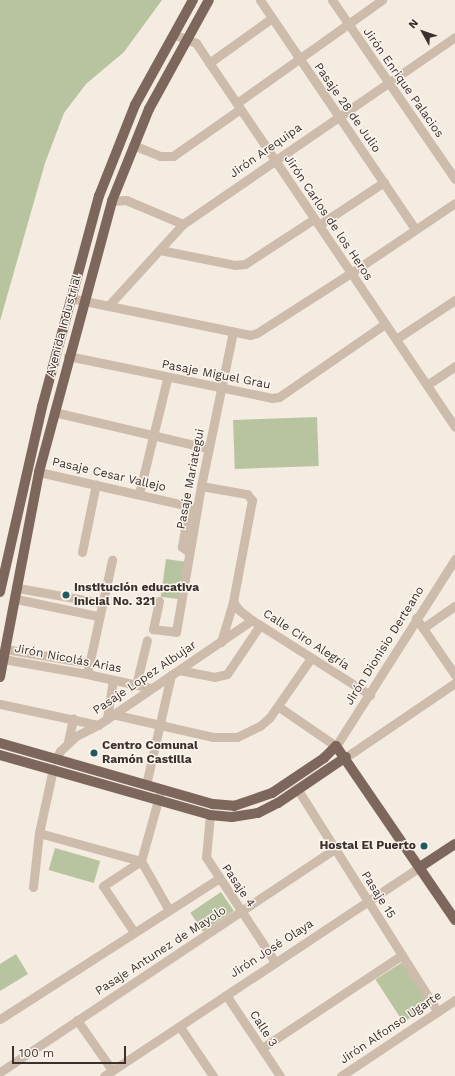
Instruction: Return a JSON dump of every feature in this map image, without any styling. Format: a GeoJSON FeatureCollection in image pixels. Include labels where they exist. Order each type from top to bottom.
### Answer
{"type":"FeatureCollection","features":[{"type":"Feature","properties":{"kind":"main road","name":"Avenida Industrial"},"geometry":{"type":"LineString","coordinates":[[0,592],[26,470],[70,298],[99,196],[135,104],[193,0]]}},
{"type":"Feature","properties":{"kind":"main road","name":"Avenida Industrial"},"geometry":{"type":"LineString","coordinates":[[0,677],[39,472],[68,356],[112,201],[133,145],[185,39],[209,0]]}},
{"type":"Feature","properties":{"kind":"main road"},"geometry":{"type":"LineString","coordinates":[[0,743],[158,800],[210,815],[232,817],[258,813],[298,790],[346,757]]}},
{"type":"Feature","properties":{"kind":"main road"},"geometry":{"type":"LineString","coordinates":[[0,755],[55,764],[146,785],[223,806],[244,804],[272,793],[324,758],[336,746],[346,757],[455,920]]}},
{"type":"Feature","properties":{"kind":"main road","name":"Jirón José Olaya"},"geometry":{"type":"LineString","coordinates":[[420,867],[455,844]]}},
{"type":"Feature","properties":{"kind":"street","name":"Pasaje 28 de Julio"},"geometry":{"type":"LineString","coordinates":[[260,0],[298,60],[339,116],[415,229]]}},
{"type":"Feature","properties":{"kind":"street","name":"Jirón Enrique Palacios"},"geometry":{"type":"LineString","coordinates":[[332,0],[455,180]]}},
{"type":"Feature","properties":{"kind":"street"},"geometry":{"type":"LineString","coordinates":[[133,145],[160,156],[173,156],[298,60],[382,0]]}},
{"type":"Feature","properties":{"kind":"street"},"geometry":{"type":"LineString","coordinates":[[209,63],[272,18]]}},
{"type":"Feature","properties":{"kind":"street","name":"Jirón Carlos de los Heros"},"geometry":{"type":"LineString","coordinates":[[173,34],[196,43],[455,427]]}},
{"type":"Feature","properties":{"kind":"street","name":"Jirón Arequipa"},"geometry":{"type":"LineString","coordinates":[[109,305],[182,224],[455,37]]}},
{"type":"Feature","properties":{"kind":"street"},"geometry":{"type":"LineString","coordinates":[[160,250],[235,265],[244,264],[384,182]]}},
{"type":"Feature","properties":{"kind":"street"},"geometry":{"type":"LineString","coordinates":[[112,201],[126,200],[182,224]]}},
{"type":"Feature","properties":{"kind":"street"},"geometry":{"type":"LineString","coordinates":[[70,298],[233,332],[250,335],[257,334],[455,203]]}},
{"type":"Feature","properties":{"kind":"street"},"geometry":{"type":"LineString","coordinates":[[396,339],[455,300]]}},
{"type":"Feature","properties":{"kind":"street","name":"Pasaje Miguel Grau"},"geometry":{"type":"LineString","coordinates":[[68,356],[167,379],[272,398],[279,397],[385,324]]}},
{"type":"Feature","properties":{"kind":"street","name":"Pasaje Mariategui"},"geometry":{"type":"LineString","coordinates":[[159,601],[153,629],[176,632],[189,552],[194,507],[201,486],[233,332]]}},
{"type":"Feature","properties":{"kind":"street"},"geometry":{"type":"LineString","coordinates":[[427,385],[455,366]]}},
{"type":"Feature","properties":{"kind":"street"},"geometry":{"type":"LineString","coordinates":[[139,494],[167,379]]}},
{"type":"Feature","properties":{"kind":"street"},"geometry":{"type":"LineString","coordinates":[[54,412],[208,448]]}},
{"type":"Feature","properties":{"kind":"street","name":"Pasaje Cesar Vallejo"},"geometry":{"type":"LineString","coordinates":[[39,472],[194,507]]}},
{"type":"Feature","properties":{"kind":"street"},"geometry":{"type":"LineString","coordinates":[[82,552],[96,484]]}},
{"type":"Feature","properties":{"kind":"street"},"geometry":{"type":"LineString","coordinates":[[201,486],[246,494],[252,500],[233,602],[221,642]]}},
{"type":"Feature","properties":{"kind":"street","name":"Jirón Dionisio Derteano"},"geometry":{"type":"LineString","coordinates":[[336,746],[370,695],[416,618],[455,559]]}},
{"type":"Feature","properties":{"kind":"street"},"geometry":{"type":"LineString","coordinates":[[87,674],[98,616],[112,560]]}},
{"type":"Feature","properties":{"kind":"street"},"geometry":{"type":"LineString","coordinates":[[18,588],[101,603]]}},
{"type":"Feature","properties":{"kind":"street"},"geometry":{"type":"LineString","coordinates":[[16,599],[98,616]]}},
{"type":"Feature","properties":{"kind":"street","name":"Calle Ciro Alegría"},"geometry":{"type":"LineString","coordinates":[[233,602],[238,610],[252,620],[370,695]]}},
{"type":"Feature","properties":{"kind":"street"},"geometry":{"type":"LineString","coordinates":[[423,628],[455,606]]}},
{"type":"Feature","properties":{"kind":"street"},"geometry":{"type":"LineString","coordinates":[[416,618],[455,675]]}},
{"type":"Feature","properties":{"kind":"street","name":"Pasaje Lopez Albujar"},"geometry":{"type":"LineString","coordinates":[[33,887],[39,833],[55,764],[68,742],[98,725],[252,620]]}},
{"type":"Feature","properties":{"kind":"street"},"geometry":{"type":"LineString","coordinates":[[179,670],[214,677],[227,674],[260,625]]}},
{"type":"Feature","properties":{"kind":"street"},"geometry":{"type":"LineString","coordinates":[[136,685],[147,640]]}},
{"type":"Feature","properties":{"kind":"street","name":"Jirón Nicolás Arias"},"geometry":{"type":"LineString","coordinates":[[4,654],[90,664]]}},
{"type":"Feature","properties":{"kind":"street","name":"Jirón Nicolás Arias"},"geometry":{"type":"LineString","coordinates":[[4,654],[151,688]]}},
{"type":"Feature","properties":{"kind":"street"},"geometry":{"type":"LineString","coordinates":[[113,680],[110,716],[213,737],[237,737],[260,726],[279,706],[312,658]]}},
{"type":"Feature","properties":{"kind":"street"},"geometry":{"type":"LineString","coordinates":[[146,785],[161,727],[171,675]]}},
{"type":"Feature","properties":{"kind":"street"},"geometry":{"type":"LineString","coordinates":[[346,757],[455,683]]}},
{"type":"Feature","properties":{"kind":"street"},"geometry":{"type":"LineString","coordinates":[[0,704],[98,725]]}},
{"type":"Feature","properties":{"kind":"street"},"geometry":{"type":"LineString","coordinates":[[279,706],[336,746]]}},
{"type":"Feature","properties":{"kind":"street"},"geometry":{"type":"LineString","coordinates":[[68,742],[73,719]]}},
{"type":"Feature","properties":{"kind":"street"},"geometry":{"type":"LineString","coordinates":[[134,932],[103,886],[141,861],[161,789]]}},
{"type":"Feature","properties":{"kind":"street","name":"Pasaje 15"},"geometry":{"type":"LineString","coordinates":[[298,790],[438,1012]]}},
{"type":"Feature","properties":{"kind":"street","name":"Pasaje 4"},"geometry":{"type":"LineString","coordinates":[[210,815],[204,852],[218,879],[275,962]]}},
{"type":"Feature","properties":{"kind":"street"},"geometry":{"type":"LineString","coordinates":[[39,833],[141,861],[169,910]]}},
{"type":"Feature","properties":{"kind":"street","name":"Pasaje Antunez de Mayolo"},"geometry":{"type":"LineString","coordinates":[[0,1072],[335,849]]}},
{"type":"Feature","properties":{"kind":"street","name":"Jirón José Olaya"},"geometry":{"type":"LineString","coordinates":[[104,1076],[420,867]]}},
{"type":"Feature","properties":{"kind":"street"},"geometry":{"type":"LineString","coordinates":[[0,1019],[218,879]]}},
{"type":"Feature","properties":{"kind":"street"},"geometry":{"type":"LineString","coordinates":[[262,1048],[402,956]]}},
{"type":"Feature","properties":{"kind":"street","name":"Calle 3"},"geometry":{"type":"LineString","coordinates":[[226,995],[280,1076]]}},
{"type":"Feature","properties":{"kind":"street","name":"Jirón Alfonso Ugarte"},"geometry":{"type":"LineString","coordinates":[[341,1076],[352,1073],[455,1000]]}},
{"type":"Feature","properties":{"kind":"street"},"geometry":{"type":"LineString","coordinates":[[77,1020],[112,1070]]}},
{"type":"Feature","properties":{"kind":"street"},"geometry":{"type":"LineString","coordinates":[[180,1027],[213,1076]]}},
{"type":"Feature","properties":{"kind":"green space"},"geometry":{"type":"Polygon","coordinates":[[[0,0],[162,0],[124,52],[86,84],[64,113],[45,163],[0,321],[0,0]]]}},
{"type":"Feature","properties":{"kind":"green space"},"geometry":{"type":"Polygon","coordinates":[[[317,417],[319,466],[235,469],[233,420],[317,417]]]}},
{"type":"Feature","properties":{"kind":"green space"},"geometry":{"type":"Polygon","coordinates":[[[166,559],[187,562],[182,600],[161,597],[166,559]]]}},
{"type":"Feature","properties":{"kind":"green space"},"geometry":{"type":"Polygon","coordinates":[[[55,848],[100,861],[94,883],[49,870],[55,848]]]}},
{"type":"Feature","properties":{"kind":"green space"},"geometry":{"type":"Polygon","coordinates":[[[221,892],[234,911],[203,932],[190,913],[221,892]]]}},
{"type":"Feature","properties":{"kind":"green space"},"geometry":{"type":"Polygon","coordinates":[[[16,954],[28,974],[0,991],[0,964],[16,954]]]}},
{"type":"Feature","properties":{"kind":"green space"},"geometry":{"type":"Polygon","coordinates":[[[404,961],[432,1004],[403,1022],[375,980],[404,961]]]}},
{"type":"Feature","properties":{"kind":"place","name":"Institución educativa inicial No. 321"},"geometry":{"type":"Point","coordinates":[66,595]}},
{"type":"Feature","properties":{"kind":"place","name":"Centro Comunal Ramón Castilla"},"geometry":{"type":"Point","coordinates":[94,753]}},
{"type":"Feature","properties":{"kind":"place","name":"Hostal El Puerto"},"geometry":{"type":"Point","coordinates":[424,846]}}]}
